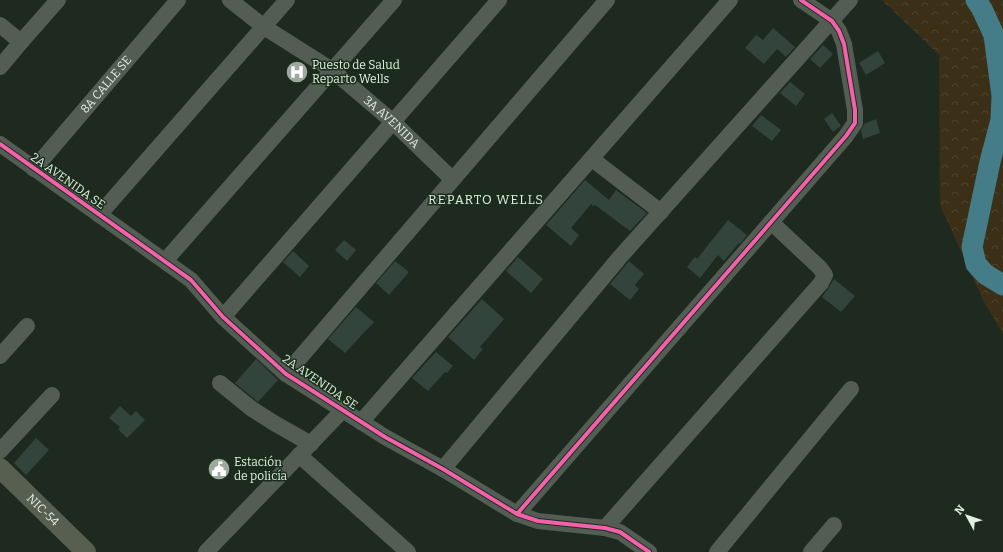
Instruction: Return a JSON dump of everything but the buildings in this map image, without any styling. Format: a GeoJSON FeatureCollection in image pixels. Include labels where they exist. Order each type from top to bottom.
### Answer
{"type":"FeatureCollection","features":[{"type":"Feature","properties":{"kind":"main road","name":"NIC-54"},"geometry":{"type":"LineString","coordinates":[[2,474],[86,552]]}},
{"type":"Feature","properties":{"kind":"street"},"geometry":{"type":"LineString","coordinates":[[0,68],[58,0]]}},
{"type":"Feature","properties":{"kind":"street","name":"8A CALLE SE"},"geometry":{"type":"LineString","coordinates":[[34,169],[178,0]]}},
{"type":"Feature","properties":{"kind":"street","name":"3A AVENIDA"},"geometry":{"type":"LineString","coordinates":[[230,0],[264,27],[332,70],[392,121],[452,179]]}},
{"type":"Feature","properties":{"kind":"street"},"geometry":{"type":"LineString","coordinates":[[99,215],[287,0]]}},
{"type":"Feature","properties":{"kind":"street"},"geometry":{"type":"LineString","coordinates":[[165,261],[394,0]]}},
{"type":"Feature","properties":{"kind":"street"},"geometry":{"type":"LineString","coordinates":[[223,317],[392,121],[499,0]]}},
{"type":"Feature","properties":{"kind":"street"},"geometry":{"type":"LineString","coordinates":[[286,374],[607,0]]}},
{"type":"Feature","properties":{"kind":"street"},"geometry":{"type":"LineString","coordinates":[[361,422],[730,0]]}},
{"type":"Feature","properties":{"kind":"street"},"geometry":{"type":"LineString","coordinates":[[517,514],[846,136],[855,123],[855,110],[844,44],[839,31],[832,21],[801,0]]}},
{"type":"Feature","properties":{"kind":"street"},"geometry":{"type":"LineString","coordinates":[[443,469],[620,257],[850,0]]}},
{"type":"Feature","properties":{"kind":"street"},"geometry":{"type":"LineString","coordinates":[[0,25],[21,42]]}},
{"type":"Feature","properties":{"kind":"street","name":"2A AVENIDA SE"},"geometry":{"type":"LineString","coordinates":[[0,144],[191,280],[223,317],[286,374],[361,422],[517,514],[538,521],[605,528],[620,532],[649,552]]}},
{"type":"Feature","properties":{"kind":"street"},"geometry":{"type":"LineString","coordinates":[[592,159],[661,212]]}},
{"type":"Feature","properties":{"kind":"street"},"geometry":{"type":"LineString","coordinates":[[605,528],[821,282],[825,275],[820,268],[771,222]]}},
{"type":"Feature","properties":{"kind":"street"},"geometry":{"type":"LineString","coordinates":[[0,356],[27,326]]}},
{"type":"Feature","properties":{"kind":"street"},"geometry":{"type":"LineString","coordinates":[[220,383],[274,423],[311,444]]}},
{"type":"Feature","properties":{"kind":"street"},"geometry":{"type":"LineString","coordinates":[[717,552],[851,389]]}},
{"type":"Feature","properties":{"kind":"street"},"geometry":{"type":"LineString","coordinates":[[0,451],[52,395]]}},
{"type":"Feature","properties":{"kind":"street"},"geometry":{"type":"LineString","coordinates":[[206,552],[344,410]]}},
{"type":"Feature","properties":{"kind":"street"},"geometry":{"type":"LineString","coordinates":[[300,455],[408,552]]}},
{"type":"Feature","properties":{"kind":"street"},"geometry":{"type":"LineString","coordinates":[[811,552],[834,526]]}},
{"type":"Feature","properties":{"kind":"green space"},"geometry":{"type":"Polygon","coordinates":[[[882,0],[1003,0],[1003,334],[984,302],[940,205],[939,55],[882,0]]]}},
{"type":"Feature","properties":{"kind":"waterway"},"geometry":{"type":"LineString","coordinates":[[976,0],[982,9],[994,35],[1002,96],[1001,120],[990,162],[972,247],[976,264],[985,274],[1003,285]]}},
{"type":"Feature","properties":{"kind":"cycle path"},"geometry":{"type":"LineString","coordinates":[[517,514],[846,136],[855,123],[855,110],[844,44],[839,31],[832,21],[801,0]]}},
{"type":"Feature","properties":{"kind":"cycle path"},"geometry":{"type":"LineString","coordinates":[[0,144],[191,280],[223,317],[286,374],[385,437],[443,469],[517,514],[538,521],[605,528],[620,532],[649,552]]}},
{"type":"Feature","properties":{"kind":"place","name":"Puesto de Salud Reparto Wells"},"geometry":{"type":"Point","coordinates":[297,72]}},
{"type":"Feature","properties":{"kind":"place","name":"Estación de policía"},"geometry":{"type":"Point","coordinates":[219,469]}},
{"type":"Feature","properties":{"kind":"district","name":"REPARTO WELLS"},"geometry":{"type":"Point","coordinates":[486,199]}}]}
